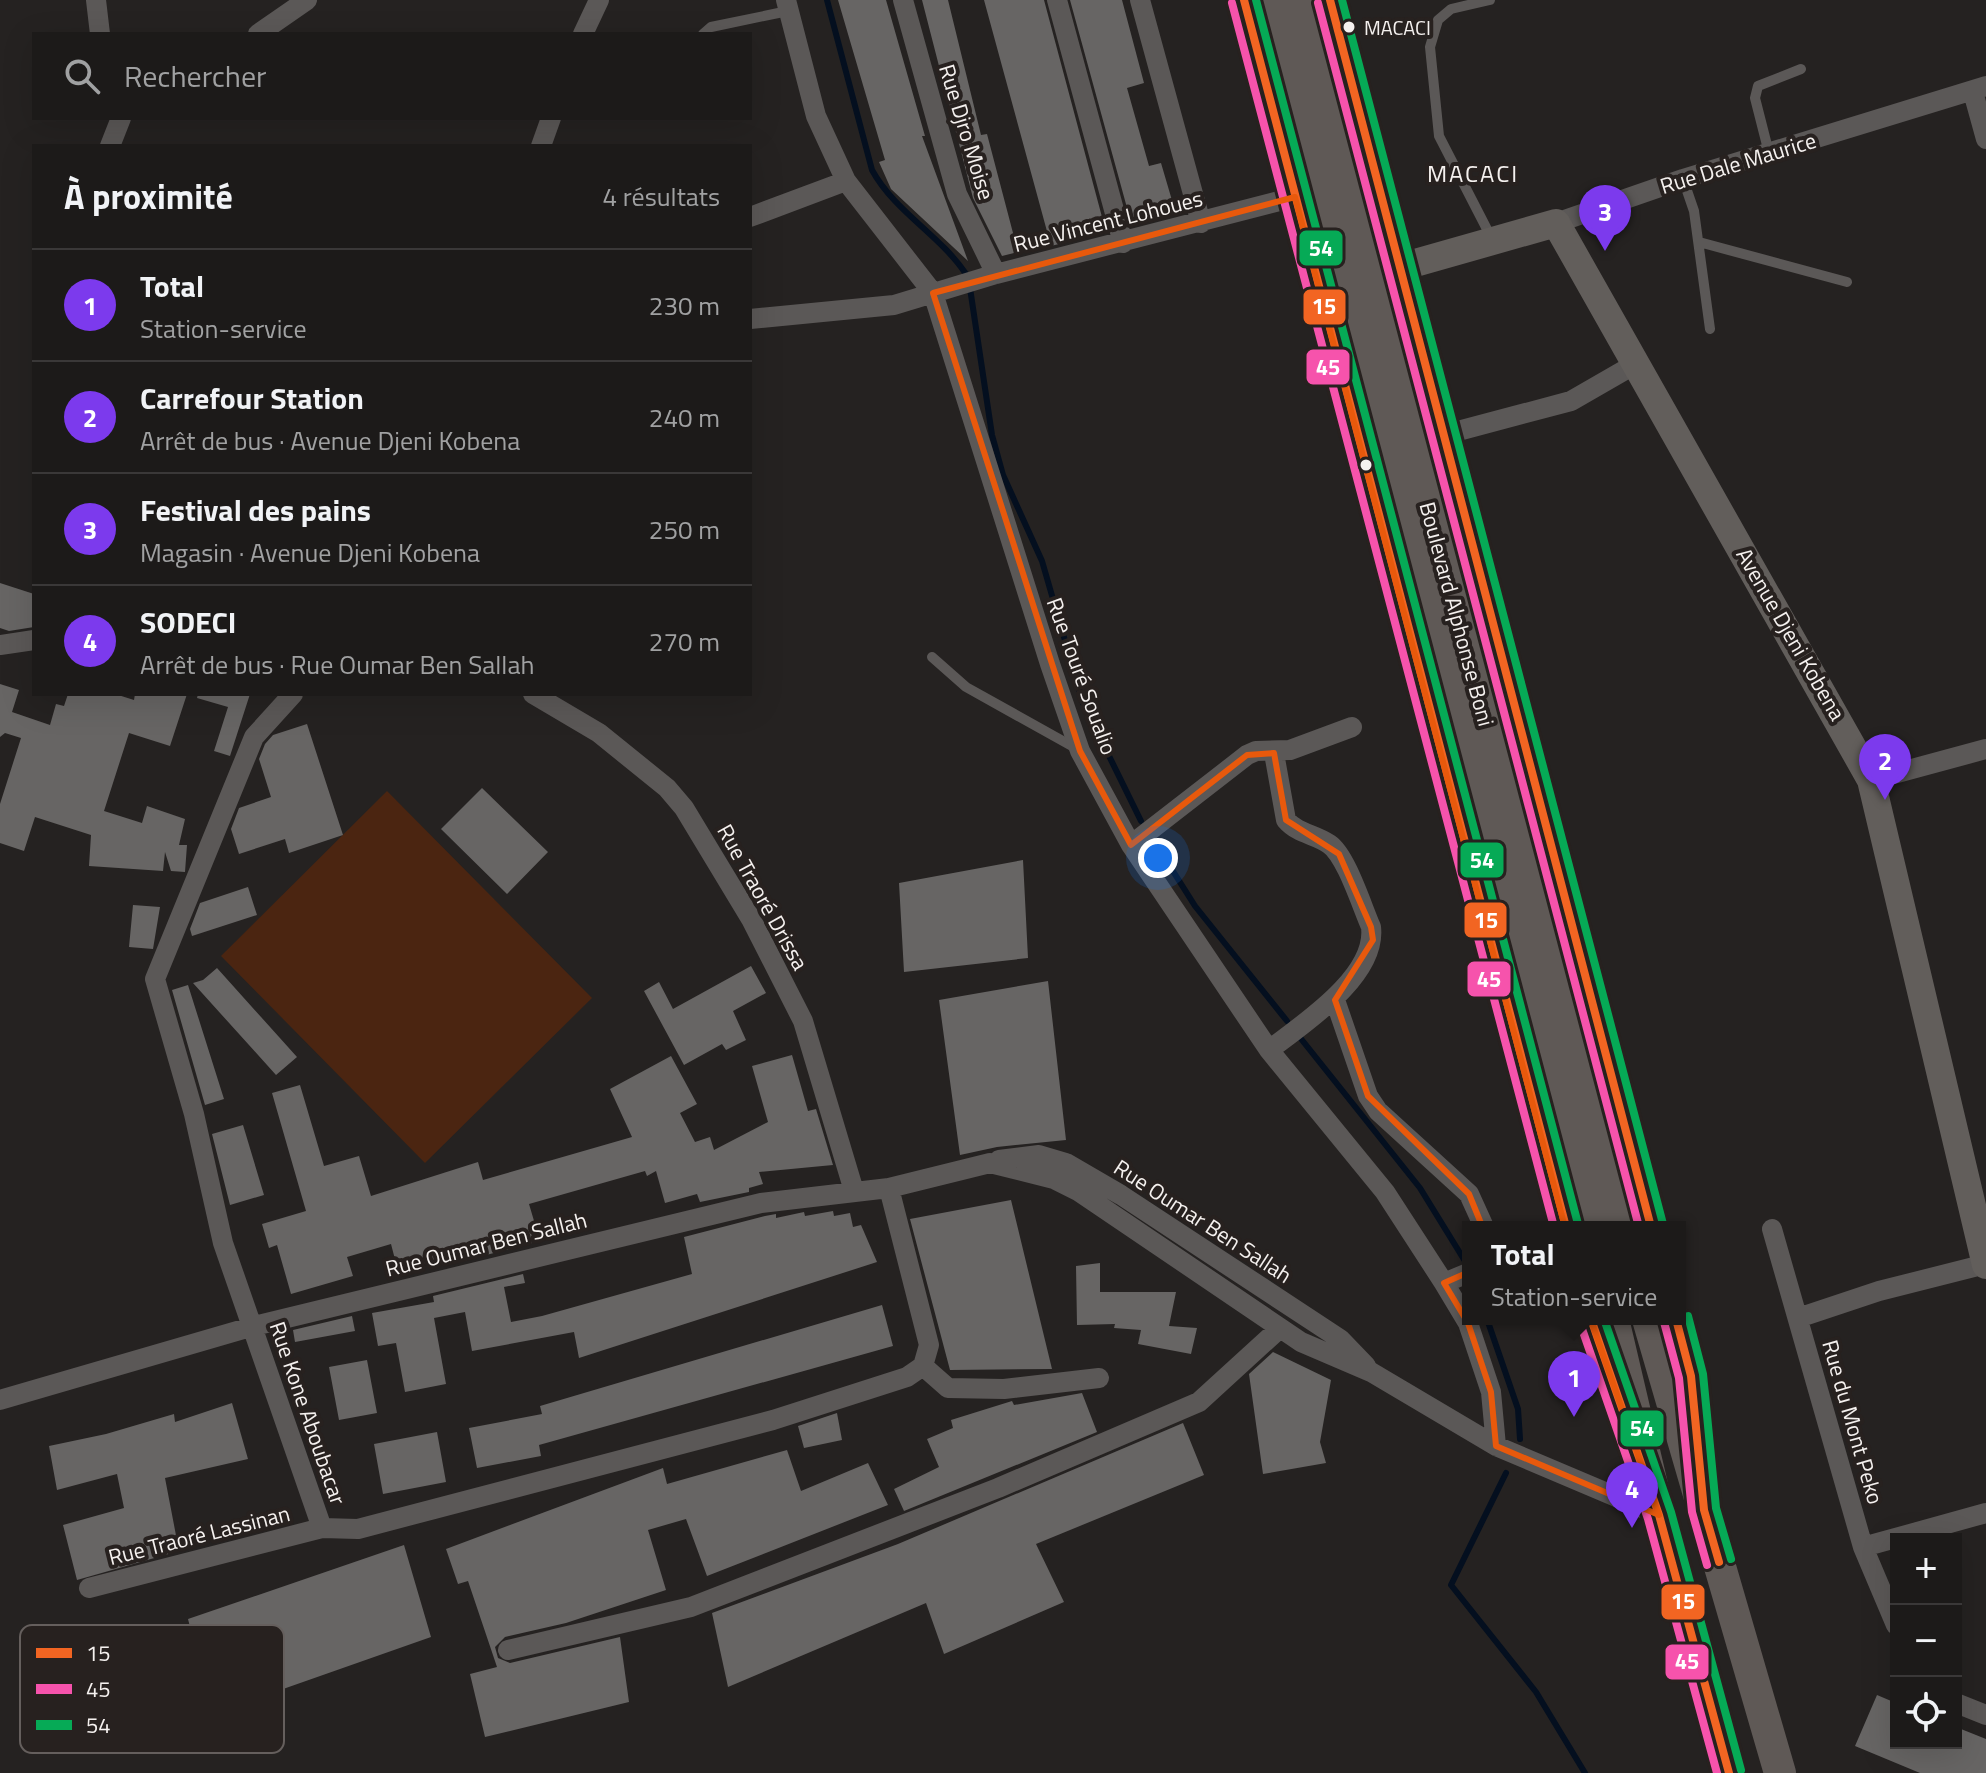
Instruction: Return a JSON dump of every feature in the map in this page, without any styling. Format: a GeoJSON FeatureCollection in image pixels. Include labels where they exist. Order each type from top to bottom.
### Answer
{"type":"FeatureCollection","features":[{"type":"Feature","properties":{"kind":"main road","name":"Boulevard Alphonse Boni"},"geometry":{"type":"LineString","coordinates":[[1271,2],[1473,724],[1620,1221]]}},
{"type":"Feature","properties":{"kind":"main road","name":"Boulevard Alphonse Boni"},"geometry":{"type":"LineString","coordinates":[[1473,724],[1590,1221]]}},
{"type":"Feature","properties":{"kind":"main road"},"geometry":{"type":"LineString","coordinates":[[1614,1325],[1659,1515],[1729,1773]]}},
{"type":"Feature","properties":{"kind":"main road"},"geometry":{"type":"LineString","coordinates":[[1650,1325],[1780,1773]]}},
{"type":"Feature","properties":{"kind":"street"},"geometry":{"type":"LineString","coordinates":[[96,0],[100,32]]}},
{"type":"Feature","properties":{"kind":"street"},"geometry":{"type":"LineString","coordinates":[[584,32],[599,0]]}},
{"type":"Feature","properties":{"kind":"street","name":"Rue Djro Moise"},"geometry":{"type":"LineString","coordinates":[[903,0],[957,194],[996,274]]}},
{"type":"Feature","properties":{"kind":"street"},"geometry":{"type":"LineString","coordinates":[[1057,0],[1123,243]]}},
{"type":"Feature","properties":{"kind":"street"},"geometry":{"type":"LineString","coordinates":[[1140,0],[1201,223]]}},
{"type":"Feature","properties":{"kind":"street","name":"Boulevard Alphonse Boni"},"geometry":{"type":"LineString","coordinates":[[1330,0],[1649,1221]]}},
{"type":"Feature","properties":{"kind":"street"},"geometry":{"type":"LineString","coordinates":[[261,32],[302,1]]}},
{"type":"Feature","properties":{"kind":"street","name":"Boulevard Alphonse Boni"},"geometry":{"type":"LineString","coordinates":[[1271,2],[1295,197],[1564,1221]]}},
{"type":"Feature","properties":{"kind":"street","name":"Rue Touré Soualio"},"geometry":{"type":"LineString","coordinates":[[787,5],[816,116],[846,181],[933,293],[1080,751],[1131,845],[1269,1050],[1385,1192],[1462,1313]]}},
{"type":"Feature","properties":{"kind":"street"},"geometry":{"type":"LineString","coordinates":[[1979,89],[1986,139]]}},
{"type":"Feature","properties":{"kind":"street","name":"Rue Dale Maurice"},"geometry":{"type":"LineString","coordinates":[[1320,290],[1556,223],[1683,179],[1979,89]]}},
{"type":"Feature","properties":{"kind":"street"},"geometry":{"type":"LineString","coordinates":[[111,144],[120,120]]}},
{"type":"Feature","properties":{"kind":"street"},"geometry":{"type":"LineString","coordinates":[[542,144],[550,120]]}},
{"type":"Feature","properties":{"kind":"street"},"geometry":{"type":"LineString","coordinates":[[752,216],[846,181]]}},
{"type":"Feature","properties":{"kind":"street","name":"Rue Vincent Lohoues"},"geometry":{"type":"LineString","coordinates":[[752,319],[894,305],[996,274],[1295,197]]}},
{"type":"Feature","properties":{"kind":"street","name":"Avenue Djeni Kobena"},"geometry":{"type":"LineString","coordinates":[[1556,223],[1871,780],[1976,1183],[1986,1264]]}},
{"type":"Feature","properties":{"kind":"street"},"geometry":{"type":"LineString","coordinates":[[1443,435],[1571,401],[1637,363]]}},
{"type":"Feature","properties":{"kind":"street"},"geometry":{"type":"LineString","coordinates":[[0,645],[32,640]]}},
{"type":"Feature","properties":{"kind":"street","name":"Rue Kone Aboubacar"},"geometry":{"type":"LineString","coordinates":[[291,696],[254,737],[155,979],[194,1114],[223,1243],[322,1528],[358,1529],[773,1420],[907,1377],[923,1366]]}},
{"type":"Feature","properties":{"kind":"street","name":"Rue Traoré Drissa"},"geometry":{"type":"LineString","coordinates":[[536,696],[599,733],[667,788],[684,808],[751,919],[803,1021],[854,1191]]}},
{"type":"Feature","properties":{"kind":"street"},"geometry":{"type":"LineString","coordinates":[[1131,845],[1247,755],[1256,751],[1274,753],[1352,727]]}},
{"type":"Feature","properties":{"kind":"street"},"geometry":{"type":"LineString","coordinates":[[1871,780],[1986,749]]}},
{"type":"Feature","properties":{"kind":"street"},"geometry":{"type":"LineString","coordinates":[[1269,1050],[1335,1000],[1373,940],[1371,927],[1339,854],[1330,844],[1298,831],[1286,820],[1274,753]]}},
{"type":"Feature","properties":{"kind":"street"},"geometry":{"type":"LineString","coordinates":[[1335,1000],[1368,1096],[1378,1111],[1469,1194],[1481,1221]]}},
{"type":"Feature","properties":{"kind":"street","name":"Rue Oumar Ben Sallah"},"geometry":{"type":"LineString","coordinates":[[0,1400],[254,1326],[761,1203],[889,1188],[1009,1157],[1039,1155],[1089,1176],[1340,1339],[1371,1372]]}},
{"type":"Feature","properties":{"kind":"street","name":"Rue Oumar Ben Sallah"},"geometry":{"type":"LineString","coordinates":[[990,1163],[1029,1171],[1078,1191],[1280,1328],[1327,1355],[1371,1372],[1496,1446],[1659,1515]]}},
{"type":"Feature","properties":{"kind":"street"},"geometry":{"type":"LineString","coordinates":[[889,1188],[929,1345],[923,1366],[948,1388],[1004,1389],[1099,1378]]}},
{"type":"Feature","properties":{"kind":"street","name":"Rue du Mont Peko"},"geometry":{"type":"LineString","coordinates":[[1772,1229],[1863,1547],[1890,1611]]}},
{"type":"Feature","properties":{"kind":"street"},"geometry":{"type":"LineString","coordinates":[[1798,1318],[1879,1291],[1986,1264]]}},
{"type":"Feature","properties":{"kind":"street"},"geometry":{"type":"LineString","coordinates":[[1444,1283],[1462,1276]]}},
{"type":"Feature","properties":{"kind":"street","name":"Rue Touré Soualio"},"geometry":{"type":"LineString","coordinates":[[1469,1325],[1491,1392],[1496,1446]]}},
{"type":"Feature","properties":{"kind":"street"},"geometry":{"type":"LineString","coordinates":[[1593,1325],[1659,1515]]}},
{"type":"Feature","properties":{"kind":"street"},"geometry":{"type":"LineString","coordinates":[[1678,1325],[1691,1376],[1704,1510]]}},
{"type":"Feature","properties":{"kind":"street"},"geometry":{"type":"LineString","coordinates":[[508,1650],[691,1607],[998,1488],[1199,1402],[1280,1328]]}},
{"type":"Feature","properties":{"kind":"street"},"geometry":{"type":"LineString","coordinates":[[1863,1547],[1986,1513]]}},
{"type":"Feature","properties":{"kind":"street","name":"Rue Traoré Lassinan"},"geometry":{"type":"LineString","coordinates":[[89,1588],[322,1528]]}},
{"type":"Feature","properties":{"kind":"street"},"geometry":{"type":"LineString","coordinates":[[1962,1705],[1986,1715]]}},
{"type":"Feature","properties":{"kind":"lane"},"geometry":{"type":"LineString","coordinates":[[1490,0],[1451,9],[1438,20],[1430,47],[1439,136],[1493,241]]}},
{"type":"Feature","properties":{"kind":"lane"},"geometry":{"type":"LineString","coordinates":[[705,32],[711,27],[787,5]]}},
{"type":"Feature","properties":{"kind":"lane"},"geometry":{"type":"LineString","coordinates":[[1769,153],[1755,98],[1758,86],[1801,69]]}},
{"type":"Feature","properties":{"kind":"lane"},"geometry":{"type":"LineString","coordinates":[[1683,179],[1699,242],[1710,329]]}},
{"type":"Feature","properties":{"kind":"lane"},"geometry":{"type":"LineString","coordinates":[[1699,242],[1847,282]]}},
{"type":"Feature","properties":{"kind":"lane"},"geometry":{"type":"LineString","coordinates":[[932,657],[966,687],[1080,751]]}},
{"type":"Feature","properties":{"kind":"highlighted area"},"geometry":{"type":"Polygon","coordinates":[[[1295,197],[1584,1300],[1659,1515],[1496,1446],[1491,1392],[1468,1323],[1444,1283],[1496,1260],[1469,1194],[1368,1096],[1335,1000],[1373,940],[1371,927],[1339,854],[1286,820],[1274,753],[1247,755],[1131,845],[1080,751],[933,293],[1295,197]]]}},
{"type":"Feature","properties":{"kind":"shaded area"},"geometry":{"type":"Polygon","coordinates":[[[387,791],[592,998],[425,1163],[221,956],[387,791]]]}},
{"type":"Feature","properties":{"kind":"building"},"geometry":{"type":"Polygon","coordinates":[[[838,0],[886,0],[925,136],[922,136],[968,261],[891,189],[879,162],[885,160],[838,0]]]}},
{"type":"Feature","properties":{"kind":"building"},"geometry":{"type":"Polygon","coordinates":[[[922,0],[948,0],[981,135],[987,134],[1018,252],[1002,256],[973,198],[922,0]]]}},
{"type":"Feature","properties":{"kind":"building"},"geometry":{"type":"Polygon","coordinates":[[[984,0],[1044,0],[1106,232],[1051,246],[984,0]]]}},
{"type":"Feature","properties":{"kind":"building"},"geometry":{"type":"Polygon","coordinates":[[[1070,0],[1122,0],[1144,83],[1127,88],[1149,166],[1161,163],[1176,214],[1132,226],[1070,0]]]}},
{"type":"Feature","properties":{"kind":"building"},"geometry":{"type":"Polygon","coordinates":[[[0,583],[32,593],[32,627],[9,631],[0,628],[0,583]]]}},
{"type":"Feature","properties":{"kind":"building"},"geometry":{"type":"Polygon","coordinates":[[[0,684],[19,690],[12,712],[50,725],[56,704],[64,706],[67,696],[121,696],[134,700],[135,696],[186,696],[170,746],[129,733],[104,811],[142,823],[147,806],[185,819],[179,845],[187,845],[185,872],[171,871],[165,852],[163,871],[89,866],[91,835],[35,817],[24,851],[0,843],[0,804],[21,738],[5,733],[0,737],[0,684]]]}},
{"type":"Feature","properties":{"kind":"building"},"geometry":{"type":"Polygon","coordinates":[[[249,696],[230,756],[214,751],[228,707],[197,698],[249,696]]]}},
{"type":"Feature","properties":{"kind":"building"},"geometry":{"type":"Polygon","coordinates":[[[307,724],[343,835],[289,853],[285,839],[239,854],[231,829],[239,808],[271,797],[259,759],[265,744],[273,735],[307,724]]]}},
{"type":"Feature","properties":{"kind":"building"},"geometry":{"type":"Polygon","coordinates":[[[482,788],[548,852],[507,894],[441,829],[482,788]]]}},
{"type":"Feature","properties":{"kind":"building"},"geometry":{"type":"Polygon","coordinates":[[[1023,860],[1028,958],[904,972],[899,883],[1023,860]]]}},
{"type":"Feature","properties":{"kind":"building"},"geometry":{"type":"Polygon","coordinates":[[[248,887],[257,915],[192,936],[190,929],[200,903],[248,887]]]}},
{"type":"Feature","properties":{"kind":"building"},"geometry":{"type":"Polygon","coordinates":[[[133,905],[160,907],[153,949],[129,947],[133,905]]]}},
{"type":"Feature","properties":{"kind":"building"},"geometry":{"type":"Polygon","coordinates":[[[751,966],[766,993],[733,1011],[746,1040],[726,1050],[722,1044],[684,1065],[644,991],[659,982],[673,1009],[751,966]]]}},
{"type":"Feature","properties":{"kind":"building"},"geometry":{"type":"Polygon","coordinates":[[[217,968],[297,1057],[276,1075],[193,983],[203,980],[217,968]]]}},
{"type":"Feature","properties":{"kind":"building"},"geometry":{"type":"Polygon","coordinates":[[[1048,981],[1066,1140],[997,1147],[960,1155],[939,1000],[1048,981]]]}},
{"type":"Feature","properties":{"kind":"building"},"geometry":{"type":"Polygon","coordinates":[[[188,985],[224,1099],[205,1105],[172,990],[188,985]]]}},
{"type":"Feature","properties":{"kind":"building"},"geometry":{"type":"Polygon","coordinates":[[[792,1055],[808,1111],[816,1109],[833,1165],[759,1172],[763,1184],[749,1188],[749,1192],[700,1202],[697,1194],[665,1203],[656,1171],[647,1176],[645,1171],[529,1204],[540,1241],[452,1264],[450,1256],[398,1271],[391,1244],[347,1257],[353,1276],[291,1294],[277,1245],[269,1248],[262,1224],[306,1211],[272,1093],[300,1085],[324,1166],[359,1156],[371,1196],[478,1162],[483,1180],[632,1137],[610,1089],[671,1056],[697,1104],[680,1113],[695,1142],[710,1137],[714,1150],[768,1122],[752,1066],[792,1055]]]}},
{"type":"Feature","properties":{"kind":"building"},"geometry":{"type":"Polygon","coordinates":[[[243,1125],[264,1195],[230,1205],[212,1134],[243,1125]]]}},
{"type":"Feature","properties":{"kind":"building"},"geometry":{"type":"Polygon","coordinates":[[[1011,1200],[1052,1369],[950,1370],[910,1219],[1011,1200]]]}},
{"type":"Feature","properties":{"kind":"building"},"geometry":{"type":"Polygon","coordinates":[[[833,1211],[834,1216],[850,1213],[853,1227],[861,1225],[877,1262],[579,1358],[574,1332],[472,1351],[465,1312],[434,1318],[446,1384],[405,1392],[396,1343],[378,1346],[372,1313],[434,1302],[433,1296],[523,1274],[525,1283],[504,1287],[511,1322],[542,1316],[692,1274],[684,1237],[776,1214],[776,1218],[804,1212],[805,1216],[833,1211]]]}},
{"type":"Feature","properties":{"kind":"building"},"geometry":{"type":"Polygon","coordinates":[[[1100,1263],[1100,1292],[1176,1292],[1169,1326],[1197,1328],[1191,1354],[1138,1344],[1141,1330],[1114,1328],[1115,1324],[1077,1325],[1076,1266],[1100,1263]]]}},
{"type":"Feature","properties":{"kind":"building"},"geometry":{"type":"Polygon","coordinates":[[[882,1305],[893,1346],[539,1445],[541,1456],[477,1468],[469,1428],[542,1414],[540,1406],[882,1305]]]}},
{"type":"Feature","properties":{"kind":"building"},"geometry":{"type":"Polygon","coordinates":[[[352,1316],[355,1331],[295,1342],[293,1330],[352,1316]]]}},
{"type":"Feature","properties":{"kind":"building"},"geometry":{"type":"Polygon","coordinates":[[[1273,1352],[1331,1380],[1320,1442],[1326,1463],[1263,1474],[1249,1374],[1273,1352]]]}},
{"type":"Feature","properties":{"kind":"building"},"geometry":{"type":"Polygon","coordinates":[[[367,1360],[377,1413],[339,1420],[329,1367],[367,1360]]]}},
{"type":"Feature","properties":{"kind":"building"},"geometry":{"type":"Polygon","coordinates":[[[1082,1393],[1097,1432],[904,1511],[894,1489],[939,1467],[927,1439],[953,1428],[951,1420],[1012,1401],[1014,1405],[1082,1393]]]}},
{"type":"Feature","properties":{"kind":"building"},"geometry":{"type":"Polygon","coordinates":[[[232,1403],[248,1459],[165,1478],[179,1551],[77,1580],[63,1525],[124,1508],[117,1474],[57,1490],[49,1446],[106,1434],[174,1414],[175,1422],[232,1403]]]}},
{"type":"Feature","properties":{"kind":"building"},"geometry":{"type":"Polygon","coordinates":[[[837,1413],[842,1440],[804,1448],[798,1426],[837,1413]]]}},
{"type":"Feature","properties":{"kind":"building"},"geometry":{"type":"Polygon","coordinates":[[[1183,1423],[1204,1475],[1036,1544],[1064,1602],[944,1654],[926,1603],[728,1687],[712,1613],[898,1544],[1183,1423]]]}},
{"type":"Feature","properties":{"kind":"building"},"geometry":{"type":"Polygon","coordinates":[[[437,1432],[446,1482],[383,1494],[374,1444],[437,1432]]]}},
{"type":"Feature","properties":{"kind":"building"},"geometry":{"type":"Polygon","coordinates":[[[787,1450],[801,1491],[868,1463],[888,1505],[707,1576],[686,1519],[648,1530],[666,1590],[566,1623],[505,1637],[495,1647],[498,1658],[510,1663],[620,1637],[629,1702],[485,1737],[470,1674],[497,1667],[468,1581],[458,1584],[446,1549],[663,1468],[667,1484],[787,1450]]]}},
{"type":"Feature","properties":{"kind":"building"},"geometry":{"type":"Polygon","coordinates":[[[404,1545],[431,1637],[284,1689],[284,1625],[190,1625],[188,1619],[404,1545]]]}},
{"type":"Feature","properties":{"kind":"building"},"geometry":{"type":"Polygon","coordinates":[[[1877,1695],[1890,1700],[1890,1749],[1962,1749],[1962,1729],[1986,1739],[1986,1773],[1920,1773],[1855,1746],[1877,1695]]]}},
{"type":"Feature","properties":{"kind":"waterway"},"geometry":{"type":"LineString","coordinates":[[827,0],[872,170],[893,198],[944,247],[966,274]]}},
{"type":"Feature","properties":{"kind":"waterway"},"geometry":{"type":"LineString","coordinates":[[970,288],[992,435],[1003,475],[1042,561],[1083,703],[1141,821]]}},
{"type":"Feature","properties":{"kind":"waterway"},"geometry":{"type":"LineString","coordinates":[[1154,841],[1195,906],[1287,1021]]}},
{"type":"Feature","properties":{"kind":"waterway"},"geometry":{"type":"LineString","coordinates":[[1298,1035],[1420,1188],[1462,1256]]}},
{"type":"Feature","properties":{"kind":"waterway"},"geometry":{"type":"LineString","coordinates":[[1489,1325],[1518,1409],[1520,1439]]}},
{"type":"Feature","properties":{"kind":"waterway"},"geometry":{"type":"LineString","coordinates":[[1506,1473],[1451,1585],[1536,1692],[1585,1773]]}},
{"type":"Feature","properties":{"kind":"transit line","name":"15"},"geometry":{"type":"LineString","coordinates":[[1244,0],[1564,1221]]}},
{"type":"Feature","properties":{"kind":"transit line","name":"54"},"geometry":{"type":"LineString","coordinates":[[1256,0],[1577,1221]]}},
{"type":"Feature","properties":{"kind":"transit line","name":"15"},"geometry":{"type":"LineString","coordinates":[[1330,0],[1649,1221]]}},
{"type":"Feature","properties":{"kind":"transit line","name":"54"},"geometry":{"type":"LineString","coordinates":[[1342,0],[1662,1221]]}},
{"type":"Feature","properties":{"kind":"transit line","name":"45"},"geometry":{"type":"LineString","coordinates":[[1232,3],[1552,1221]]}},
{"type":"Feature","properties":{"kind":"transit line","name":"45"},"geometry":{"type":"LineString","coordinates":[[1318,3],[1637,1221]]}},
{"type":"Feature","properties":{"kind":"transit line","name":"54"},"geometry":{"type":"LineString","coordinates":[[1688,1316],[1703,1374],[1716,1508],[1731,1559]]}},
{"type":"Feature","properties":{"kind":"transit line","name":"45"},"geometry":{"type":"LineString","coordinates":[[1581,1325],[1648,1519],[1717,1773]]}},
{"type":"Feature","properties":{"kind":"transit line","name":"15"},"geometry":{"type":"LineString","coordinates":[[1593,1325],[1659,1515],[1729,1773]]}},
{"type":"Feature","properties":{"kind":"transit line","name":"54"},"geometry":{"type":"LineString","coordinates":[[1606,1325],[1671,1512],[1741,1770]]}},
{"type":"Feature","properties":{"kind":"transit line","name":"45"},"geometry":{"type":"LineString","coordinates":[[1665,1325],[1679,1378],[1692,1512],[1707,1565]]}},
{"type":"Feature","properties":{"kind":"transit line","name":"15"},"geometry":{"type":"LineString","coordinates":[[1678,1325],[1691,1376],[1704,1510],[1719,1562]]}},
{"type":"Feature","properties":{"kind":"place","name":"MACACI"},"geometry":{"type":"Point","coordinates":[1349,27]}},
{"type":"Feature","properties":{"kind":"place","name":"Festival des pains"},"geometry":{"type":"Point","coordinates":[1605,251]}},
{"type":"Feature","properties":{"kind":"place","name":"Carrefour Station"},"geometry":{"type":"Point","coordinates":[1885,800]}},
{"type":"Feature","properties":{"kind":"place","name":"Total"},"geometry":{"type":"Point","coordinates":[1574,1417]}},
{"type":"Feature","properties":{"kind":"place","name":"SODECI"},"geometry":{"type":"Point","coordinates":[1632,1528]}},
{"type":"Feature","properties":{"kind":"district","name":"MACACI"},"geometry":{"type":"Point","coordinates":[1473,174]}}]}
